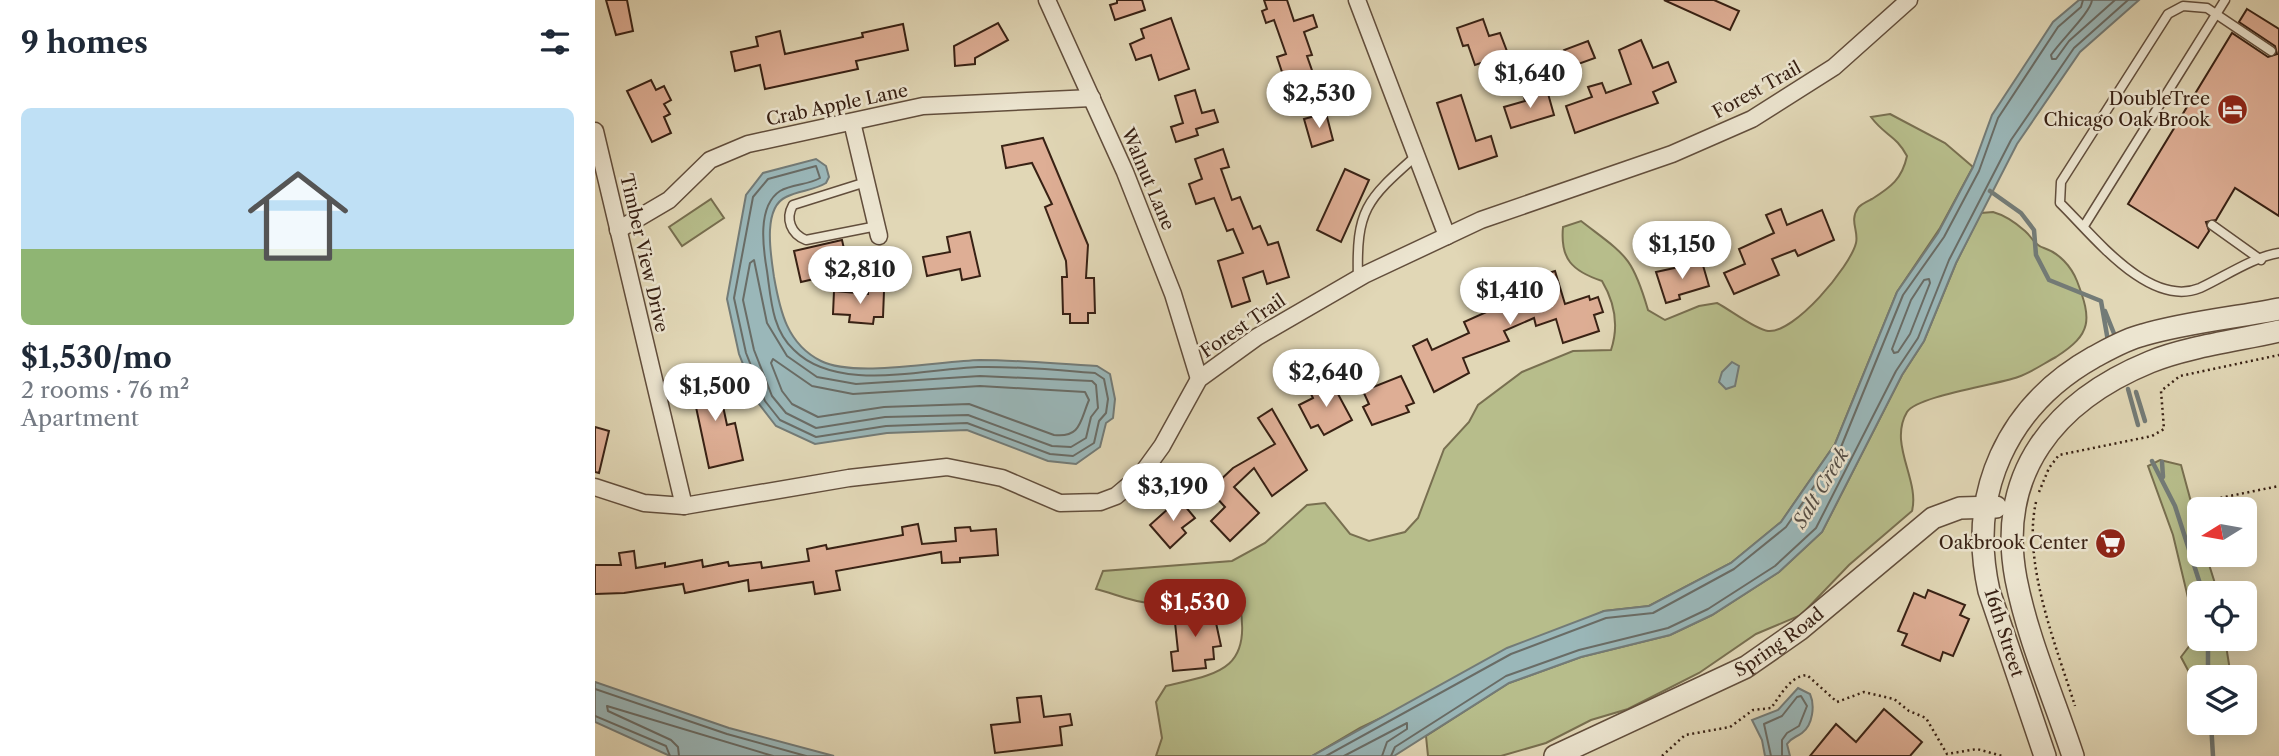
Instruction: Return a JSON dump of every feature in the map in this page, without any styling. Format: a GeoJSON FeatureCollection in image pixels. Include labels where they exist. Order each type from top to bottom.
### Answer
{"type":"FeatureCollection","features":[{"type":"Feature","properties":{"kind":"street","name":"Walnut Lane"},"geometry":{"type":"LineString","coordinates":[[1047,0],[1092,98],[1164,269],[1199,379]]}},
{"type":"Feature","properties":{"kind":"street"},"geometry":{"type":"LineString","coordinates":[[1357,0],[1447,236]]}},
{"type":"Feature","properties":{"kind":"street","name":"Forest Trail"},"geometry":{"type":"LineString","coordinates":[[595,487],[635,501],[684,506],[849,478],[947,467],[991,474],[1060,503],[1100,502],[1116,496],[1141,475],[1162,446],[1199,379],[1257,337],[1357,278],[1481,220],[1672,153],[1752,119],[1834,67],[1909,0]]}},
{"type":"Feature","properties":{"kind":"street","name":"Crab Apple Lane"},"geometry":{"type":"LineString","coordinates":[[618,230],[655,210],[698,169],[722,154],[748,144],[923,106],[1092,98]]}},
{"type":"Feature","properties":{"kind":"street"},"geometry":{"type":"LineString","coordinates":[[852,122],[878,231]]}},
{"type":"Feature","properties":{"kind":"street","name":"Timber View Drive"},"geometry":{"type":"LineString","coordinates":[[595,131],[684,506]]}},
{"type":"Feature","properties":{"kind":"street"},"geometry":{"type":"LineString","coordinates":[[1985,506],[1998,459],[2023,415],[2066,373],[2141,335],[2279,309]]}},
{"type":"Feature","properties":{"kind":"street"},"geometry":{"type":"LineString","coordinates":[[2015,508],[2019,485],[2047,432],[2082,398],[2152,361],[2279,331]]}},
{"type":"Feature","properties":{"kind":"street","name":"16th Street"},"geometry":{"type":"LineString","coordinates":[[1985,506],[1983,565],[1989,591],[2045,756]]}},
{"type":"Feature","properties":{"kind":"street","name":"Spring Road"},"geometry":{"type":"LineString","coordinates":[[1555,756],[1738,671],[1799,630],[1923,524],[1960,508],[2015,508]]}},
{"type":"Feature","properties":{"kind":"street","name":"16th Street"},"geometry":{"type":"LineString","coordinates":[[2015,508],[2013,555],[2017,582],[2073,756]]}},
{"type":"Feature","properties":{"kind":"lane"},"geometry":{"type":"LineString","coordinates":[[2084,226],[2225,0]]}},
{"type":"Feature","properties":{"kind":"lane"},"geometry":{"type":"LineString","coordinates":[[2271,51],[2217,14],[2194,5],[2168,14],[2061,182],[2060,203],[2142,281],[2163,290],[2178,293],[2196,289],[2279,253]]}},
{"type":"Feature","properties":{"kind":"lane"},"geometry":{"type":"LineString","coordinates":[[1357,278],[1357,242],[1366,205],[1384,184],[1416,156]]}},
{"type":"Feature","properties":{"kind":"lane"},"geometry":{"type":"LineString","coordinates":[[866,182],[793,205],[789,212],[791,227],[797,237],[806,240],[878,231]]}},
{"type":"Feature","properties":{"kind":"lane"},"geometry":{"type":"LineString","coordinates":[[2212,225],[2261,260]]}},
{"type":"Feature","properties":{"kind":"path"},"geometry":{"type":"LineString","coordinates":[[2077,710],[2037,577],[2034,554],[2035,506],[2049,468],[2059,455],[2070,451],[2153,436],[2164,429],[2161,391],[2180,376],[2279,355]]}},
{"type":"Feature","properties":{"kind":"path"},"geometry":{"type":"LineString","coordinates":[[2225,497],[2279,486]]}},
{"type":"Feature","properties":{"kind":"path"},"geometry":{"type":"LineString","coordinates":[[1662,756],[1685,734],[1730,727],[1753,710],[1771,708],[1792,681],[1798,676],[1807,675],[1837,702],[1864,692],[1894,699],[1926,718],[1947,754],[1977,749],[2002,756]]}},
{"type":"Feature","properties":{"kind":"green space"},"geometry":{"type":"Polygon","coordinates":[[[1890,114],[1945,143],[1973,167],[1940,228],[1897,292],[1835,444],[1781,522],[1731,563],[1649,606],[1604,611],[1360,728],[1312,756],[1156,756],[1162,738],[1156,702],[1166,686],[1215,673],[1235,657],[1241,644],[1240,606],[1226,597],[1203,592],[1163,603],[1136,601],[1096,589],[1103,571],[1232,561],[1265,543],[1307,505],[1325,503],[1350,534],[1369,541],[1405,532],[1418,518],[1444,449],[1469,422],[1478,405],[1522,372],[1573,351],[1611,350],[1615,323],[1610,298],[1602,281],[1583,273],[1566,256],[1563,227],[1581,221],[1617,250],[1637,278],[1648,310],[1665,320],[1699,306],[1717,303],[1763,330],[1779,329],[1792,322],[1819,297],[1852,254],[1856,243],[1854,217],[1858,208],[1890,186],[1902,171],[1907,156],[1899,144],[1871,117],[1890,114]]]}},
{"type":"Feature","properties":{"kind":"green space"},"geometry":{"type":"Polygon","coordinates":[[[711,199],[724,218],[682,246],[669,227],[711,199]]]}},
{"type":"Feature","properties":{"kind":"green space"},"geometry":{"type":"Polygon","coordinates":[[[1993,212],[2014,222],[2038,245],[2055,253],[2068,265],[2082,295],[2086,325],[2077,341],[2068,349],[2028,373],[1925,401],[1907,412],[1901,437],[1912,487],[1912,511],[1849,565],[1801,615],[1756,634],[1699,673],[1628,709],[1591,720],[1546,743],[1501,756],[1428,756],[1426,736],[1509,683],[1581,657],[1670,635],[1712,615],[1779,572],[1822,532],[1902,375],[1924,341],[1956,263],[1981,213],[1993,212]]]}},
{"type":"Feature","properties":{"kind":"green space"},"geometry":{"type":"Polygon","coordinates":[[[2160,460],[2181,465],[2190,497],[2187,497],[2187,567],[2210,567],[2214,581],[2187,581],[2187,594],[2173,535],[2148,466],[2160,460]]]}},
{"type":"Feature","properties":{"kind":"green space"},"geometry":{"type":"Polygon","coordinates":[[[2187,649],[2227,651],[2229,665],[2187,665],[2187,668],[2181,657],[2187,649]]]}},
{"type":"Feature","properties":{"kind":"water","name":"Salt Creek"},"geometry":{"type":"Polygon","coordinates":[[[2079,0],[2139,0],[2080,52],[2017,144],[1956,263],[1924,341],[1902,375],[1822,532],[1779,572],[1712,615],[1670,635],[1581,657],[1509,683],[1394,756],[1312,756],[1507,648],[1604,611],[1649,606],[1731,563],[1781,522],[1835,444],[1897,292],[1938,233],[1973,167],[1992,115],[2053,22],[2079,0]]]}},
{"type":"Feature","properties":{"kind":"water"},"geometry":{"type":"Polygon","coordinates":[[[816,159],[826,166],[829,177],[826,183],[786,197],[778,203],[770,233],[779,302],[787,325],[800,345],[821,361],[855,368],[980,360],[1097,366],[1110,374],[1115,399],[1113,418],[1106,423],[1100,447],[1076,464],[1048,461],[967,430],[887,433],[815,444],[776,426],[759,404],[739,354],[727,299],[746,195],[763,173],[816,159]]]}},
{"type":"Feature","properties":{"kind":"water"},"geometry":{"type":"Polygon","coordinates":[[[1732,362],[1739,366],[1735,386],[1726,389],[1719,382],[1722,372],[1732,362]]]}},
{"type":"Feature","properties":{"kind":"water"},"geometry":{"type":"Polygon","coordinates":[[[595,682],[729,728],[834,756],[670,756],[595,722],[595,682]]]}},
{"type":"Feature","properties":{"kind":"water"},"geometry":{"type":"Polygon","coordinates":[[[1798,688],[1810,694],[1812,699],[1813,709],[1809,725],[1787,744],[1790,756],[1765,756],[1762,740],[1752,720],[1778,710],[1798,688]]]}},
{"type":"Feature","properties":{"kind":"building"},"geometry":{"type":"Polygon","coordinates":[[[606,0],[627,0],[633,31],[616,35],[606,0]]]}},
{"type":"Feature","properties":{"kind":"building"},"geometry":{"type":"Polygon","coordinates":[[[1117,0],[1142,0],[1145,10],[1115,20],[1110,5],[1117,3],[1117,0]]]}},
{"type":"Feature","properties":{"kind":"building"},"geometry":{"type":"Polygon","coordinates":[[[1264,0],[1287,0],[1294,21],[1313,15],[1317,27],[1304,32],[1312,55],[1307,56],[1315,79],[1301,84],[1303,91],[1286,97],[1282,85],[1286,84],[1277,57],[1286,54],[1274,20],[1266,23],[1262,11],[1267,9],[1264,0]]]}},
{"type":"Feature","properties":{"kind":"building"},"geometry":{"type":"Polygon","coordinates":[[[1664,0],[1714,0],[1739,11],[1730,30],[1664,0]]]}},
{"type":"Feature","properties":{"kind":"building","name":"DoubleTree Chicago Oak Brook"},"geometry":{"type":"Polygon","coordinates":[[[2247,9],[2279,29],[2279,216],[2235,188],[2216,220],[2206,222],[2209,231],[2198,248],[2128,204],[2232,33],[2268,57],[2277,54],[2275,46],[2239,22],[2247,9]]]}},
{"type":"Feature","properties":{"kind":"building"},"geometry":{"type":"Polygon","coordinates":[[[1171,18],[1189,69],[1159,80],[1151,55],[1136,60],[1130,44],[1144,38],[1141,29],[1171,18]]]}},
{"type":"Feature","properties":{"kind":"building"},"geometry":{"type":"Polygon","coordinates":[[[1483,19],[1489,36],[1500,33],[1508,54],[1475,65],[1468,45],[1463,46],[1457,28],[1483,19]]]}},
{"type":"Feature","properties":{"kind":"building"},"geometry":{"type":"Polygon","coordinates":[[[998,23],[1008,40],[975,58],[975,64],[955,66],[954,46],[998,23]]]}},
{"type":"Feature","properties":{"kind":"building"},"geometry":{"type":"Polygon","coordinates":[[[903,24],[908,50],[856,61],[858,69],[765,89],[760,65],[735,71],[731,52],[758,46],[756,37],[780,31],[785,54],[863,37],[862,33],[903,24]]]}},
{"type":"Feature","properties":{"kind":"building"},"geometry":{"type":"Polygon","coordinates":[[[1641,40],[1653,68],[1668,62],[1676,82],[1653,92],[1658,103],[1575,133],[1566,106],[1592,97],[1588,87],[1602,83],[1606,93],[1631,84],[1619,50],[1641,40]]]}},
{"type":"Feature","properties":{"kind":"building"},"geometry":{"type":"Polygon","coordinates":[[[1588,41],[1595,58],[1570,67],[1564,50],[1588,41]]]}},
{"type":"Feature","properties":{"kind":"building"},"geometry":{"type":"Polygon","coordinates":[[[651,80],[656,90],[664,86],[671,100],[664,104],[670,114],[664,117],[671,133],[652,142],[627,91],[651,80]]]}},
{"type":"Feature","properties":{"kind":"building"},"geometry":{"type":"Polygon","coordinates":[[[1195,90],[1202,113],[1214,110],[1218,122],[1196,129],[1198,135],[1176,142],[1171,127],[1183,123],[1175,96],[1195,90]]]}},
{"type":"Feature","properties":{"kind":"building"},"geometry":{"type":"Polygon","coordinates":[[[1547,90],[1554,115],[1511,128],[1504,107],[1525,101],[1524,97],[1547,90]]]}},
{"type":"Feature","properties":{"kind":"building"},"geometry":{"type":"Polygon","coordinates":[[[1461,95],[1476,141],[1491,136],[1497,156],[1459,169],[1437,103],[1461,95]]]}},
{"type":"Feature","properties":{"kind":"building"},"geometry":{"type":"Polygon","coordinates":[[[1326,113],[1333,140],[1312,147],[1304,119],[1326,113]]]}},
{"type":"Feature","properties":{"kind":"building"},"geometry":{"type":"Polygon","coordinates":[[[1043,138],[1088,245],[1086,278],[1094,278],[1095,313],[1088,313],[1088,323],[1070,323],[1070,314],[1063,314],[1062,277],[1067,277],[1066,261],[1045,207],[1052,204],[1032,163],[1006,168],[1002,146],[1043,138]]]}},
{"type":"Feature","properties":{"kind":"building"},"geometry":{"type":"Polygon","coordinates":[[[1223,149],[1229,167],[1221,169],[1232,200],[1240,197],[1253,229],[1260,226],[1268,245],[1278,242],[1289,277],[1267,284],[1263,271],[1243,278],[1250,301],[1232,307],[1218,261],[1243,253],[1233,229],[1227,231],[1214,198],[1196,204],[1189,184],[1202,179],[1195,159],[1223,149]]]}},
{"type":"Feature","properties":{"kind":"building"},"geometry":{"type":"Polygon","coordinates":[[[1345,169],[1369,180],[1341,242],[1317,230],[1345,169]]]}},
{"type":"Feature","properties":{"kind":"building"},"geometry":{"type":"Polygon","coordinates":[[[1781,209],[1787,225],[1822,210],[1834,240],[1798,256],[1795,250],[1772,259],[1779,275],[1734,294],[1724,273],[1745,264],[1739,249],[1774,233],[1766,215],[1781,209]]]}},
{"type":"Feature","properties":{"kind":"building"},"geometry":{"type":"Polygon","coordinates":[[[970,232],[980,276],[962,280],[960,269],[927,276],[923,257],[950,252],[947,237],[970,232]]]}},
{"type":"Feature","properties":{"kind":"building"},"geometry":{"type":"Polygon","coordinates":[[[842,240],[849,271],[801,282],[794,251],[842,240]]]}},
{"type":"Feature","properties":{"kind":"building"},"geometry":{"type":"Polygon","coordinates":[[[1702,262],[1709,286],[1679,295],[1680,299],[1666,303],[1656,272],[1702,262]]]}},
{"type":"Feature","properties":{"kind":"building"},"geometry":{"type":"Polygon","coordinates":[[[1555,271],[1565,304],[1589,296],[1590,300],[1598,297],[1603,312],[1594,315],[1599,331],[1563,343],[1556,319],[1536,326],[1534,318],[1504,331],[1509,341],[1463,358],[1469,373],[1434,392],[1413,346],[1427,339],[1432,350],[1469,333],[1464,322],[1520,297],[1516,283],[1555,271]]]}},
{"type":"Feature","properties":{"kind":"building"},"geometry":{"type":"Polygon","coordinates":[[[868,290],[884,291],[883,317],[874,317],[873,324],[849,322],[850,315],[833,314],[834,291],[868,294],[868,290]]]}},
{"type":"Feature","properties":{"kind":"building"},"geometry":{"type":"Polygon","coordinates":[[[716,373],[727,425],[735,423],[743,460],[709,468],[690,379],[716,373]]]}},
{"type":"Feature","properties":{"kind":"building"},"geometry":{"type":"Polygon","coordinates":[[[1401,376],[1414,403],[1406,406],[1409,412],[1372,425],[1363,407],[1369,404],[1363,391],[1401,376]]]}},
{"type":"Feature","properties":{"kind":"building"},"geometry":{"type":"Polygon","coordinates":[[[1331,381],[1352,420],[1324,435],[1318,425],[1311,428],[1299,405],[1313,398],[1311,394],[1331,381]]]}},
{"type":"Feature","properties":{"kind":"building"},"geometry":{"type":"Polygon","coordinates":[[[1272,409],[1307,470],[1272,496],[1254,468],[1234,487],[1259,513],[1230,541],[1211,521],[1225,507],[1215,496],[1221,490],[1215,485],[1233,468],[1275,444],[1258,418],[1272,409]]]}},
{"type":"Feature","properties":{"kind":"building"},"geometry":{"type":"Polygon","coordinates":[[[595,427],[609,431],[599,473],[595,472],[595,427]]]}},
{"type":"Feature","properties":{"kind":"building"},"geometry":{"type":"Polygon","coordinates":[[[1179,499],[1195,518],[1182,528],[1186,533],[1170,548],[1150,525],[1179,499]]]}},
{"type":"Feature","properties":{"kind":"building"},"geometry":{"type":"Polygon","coordinates":[[[918,524],[922,544],[956,541],[955,528],[970,527],[971,531],[996,529],[998,555],[960,558],[960,562],[942,563],[941,552],[836,571],[840,590],[815,594],[813,582],[749,591],[748,580],[685,593],[683,584],[624,593],[595,594],[595,565],[621,565],[619,553],[634,551],[636,568],[665,563],[665,567],[702,560],[703,567],[728,562],[729,566],[761,562],[762,568],[809,561],[807,549],[826,545],[827,549],[903,535],[902,527],[918,524]]]}},
{"type":"Feature","properties":{"kind":"building"},"geometry":{"type":"Polygon","coordinates":[[[1928,590],[1965,605],[1960,615],[1969,619],[1953,656],[1943,652],[1940,661],[1902,645],[1907,634],[1898,631],[1914,593],[1925,598],[1928,590]]]}},
{"type":"Feature","properties":{"kind":"building"},"geometry":{"type":"Polygon","coordinates":[[[1213,609],[1221,646],[1213,647],[1214,659],[1205,660],[1206,668],[1173,671],[1171,652],[1178,651],[1174,613],[1213,609]]]}},
{"type":"Feature","properties":{"kind":"building"},"geometry":{"type":"Polygon","coordinates":[[[1041,696],[1044,717],[1070,714],[1072,725],[1060,727],[1062,745],[995,753],[991,725],[1020,722],[1017,698],[1041,696]]]}},
{"type":"Feature","properties":{"kind":"building"},"geometry":{"type":"Polygon","coordinates":[[[1884,709],[1922,742],[1910,756],[1810,756],[1836,724],[1856,742],[1884,709]]]}},
{"type":"Feature","properties":{"kind":"waterway"},"geometry":{"type":"LineString","coordinates":[[1990,191],[2021,213],[2034,230],[2036,255],[2049,280],[2101,301],[2108,341]]}},
{"type":"Feature","properties":{"kind":"waterway"},"geometry":{"type":"LineString","coordinates":[[2105,311],[2115,336]]}},
{"type":"Feature","properties":{"kind":"waterway"},"geometry":{"type":"LineString","coordinates":[[2128,389],[2138,425]]}},
{"type":"Feature","properties":{"kind":"waterway"},"geometry":{"type":"LineString","coordinates":[[2136,392],[2145,421]]}},
{"type":"Feature","properties":{"kind":"waterway"},"geometry":{"type":"LineString","coordinates":[[2152,461],[2175,506],[2199,581]]}},
{"type":"Feature","properties":{"kind":"waterway"},"geometry":{"type":"LineString","coordinates":[[2162,462],[2163,477]]}},
{"type":"Feature","properties":{"kind":"waterway"},"geometry":{"type":"LineString","coordinates":[[2208,651],[2208,665]]}},
{"type":"Feature","properties":{"kind":"waterway"},"geometry":{"type":"LineString","coordinates":[[2212,735],[2213,756]]}},
{"type":"Feature","properties":{"kind":"place","name":"DoubleTree Chicago Oak Brook"},"geometry":{"type":"Point","coordinates":[2233,109]}},
{"type":"Feature","properties":{"kind":"place","name":"Oakbrook Center"},"geometry":{"type":"Point","coordinates":[2111,543]}}]}
